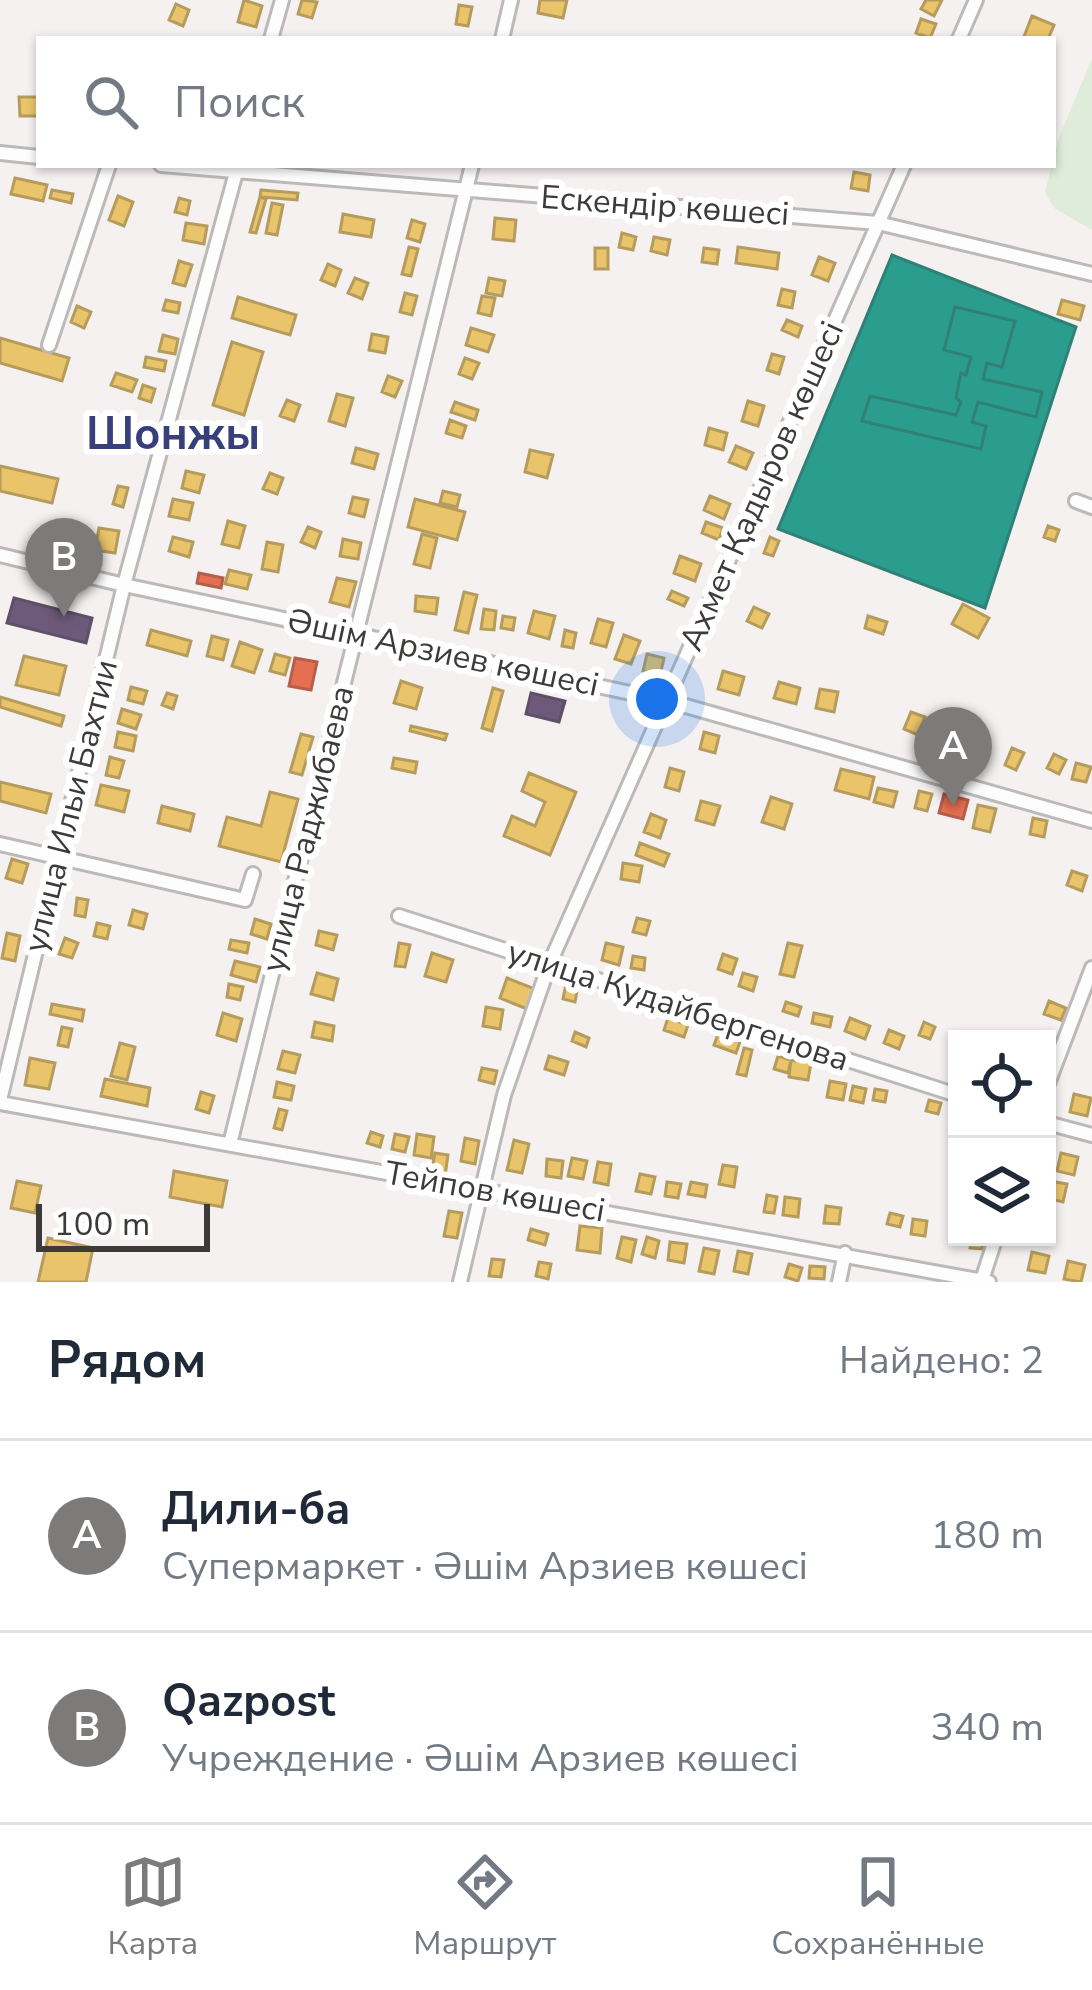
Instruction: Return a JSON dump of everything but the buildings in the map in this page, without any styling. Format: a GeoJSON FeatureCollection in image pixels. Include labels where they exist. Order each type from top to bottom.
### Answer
{"type":"FeatureCollection","features":[{"type":"Feature","properties":{"kind":"street"},"geometry":{"type":"LineString","coordinates":[[266,0],[281,2],[273,36]]}},
{"type":"Feature","properties":{"kind":"street"},"geometry":{"type":"LineString","coordinates":[[503,36],[512,0]]}},
{"type":"Feature","properties":{"kind":"street"},"geometry":{"type":"LineString","coordinates":[[960,36],[976,0]]}},
{"type":"Feature","properties":{"kind":"street"},"geometry":{"type":"LineString","coordinates":[[0,153],[36,157]]}},
{"type":"Feature","properties":{"kind":"street"},"geometry":{"type":"LineString","coordinates":[[49,345],[108,168]]}},
{"type":"Feature","properties":{"kind":"street","name":"улица Ильи Бахтии"},"geometry":{"type":"LineString","coordinates":[[0,1101],[124,585],[237,168]]}},
{"type":"Feature","properties":{"kind":"street","name":"Ескендір көшесі"},"geometry":{"type":"LineString","coordinates":[[247,168],[878,223],[1092,274]]}},
{"type":"Feature","properties":{"kind":"street","name":"улица Раджибаева"},"geometry":{"type":"LineString","coordinates":[[230,1144],[471,168]]}},
{"type":"Feature","properties":{"kind":"street","name":"Ахмет Қадыров көшесі"},"geometry":{"type":"LineString","coordinates":[[460,1282],[504,1095],[549,965],[903,168]]}},
{"type":"Feature","properties":{"kind":"street"},"geometry":{"type":"LineString","coordinates":[[1076,501],[1092,507]]}},
{"type":"Feature","properties":{"kind":"street","name":"Әшім Арзиев көшесі"},"geometry":{"type":"LineString","coordinates":[[0,555],[668,701],[1092,821]]}},
{"type":"Feature","properties":{"kind":"street"},"geometry":{"type":"LineString","coordinates":[[0,844],[245,900],[253,874]]}},
{"type":"Feature","properties":{"kind":"street","name":"улица Кудайбергенова"},"geometry":{"type":"LineString","coordinates":[[399,916],[948,1091]]}},
{"type":"Feature","properties":{"kind":"street"},"geometry":{"type":"LineString","coordinates":[[1056,1062],[1092,968]]}},
{"type":"Feature","properties":{"kind":"street","name":"Тейпов көшесі"},"geometry":{"type":"LineString","coordinates":[[0,1101],[986,1281]]}},
{"type":"Feature","properties":{"kind":"street"},"geometry":{"type":"LineString","coordinates":[[1056,1125],[1092,1135]]}},
{"type":"Feature","properties":{"kind":"street"},"geometry":{"type":"LineString","coordinates":[[986,1281],[994,1246]]}},
{"type":"Feature","properties":{"kind":"street"},"geometry":{"type":"LineString","coordinates":[[838,1282],[845,1253]]}},
{"type":"Feature","properties":{"kind":"green space"},"geometry":{"type":"Polygon","coordinates":[[[1092,59],[1092,230],[1054,208],[1045,192],[1051,168],[1056,168],[1059,137],[1092,59]]]}},
{"type":"Feature","properties":{"kind":"place","name":"Qazpost"},"geometry":{"type":"Point","coordinates":[64,617]}},
{"type":"Feature","properties":{"kind":"place","name":"Дили-ба"},"geometry":{"type":"Point","coordinates":[953,806]}},
{"type":"Feature","properties":{"kind":"district","name":"Шонжы"},"geometry":{"type":"Point","coordinates":[173,434]}}]}
